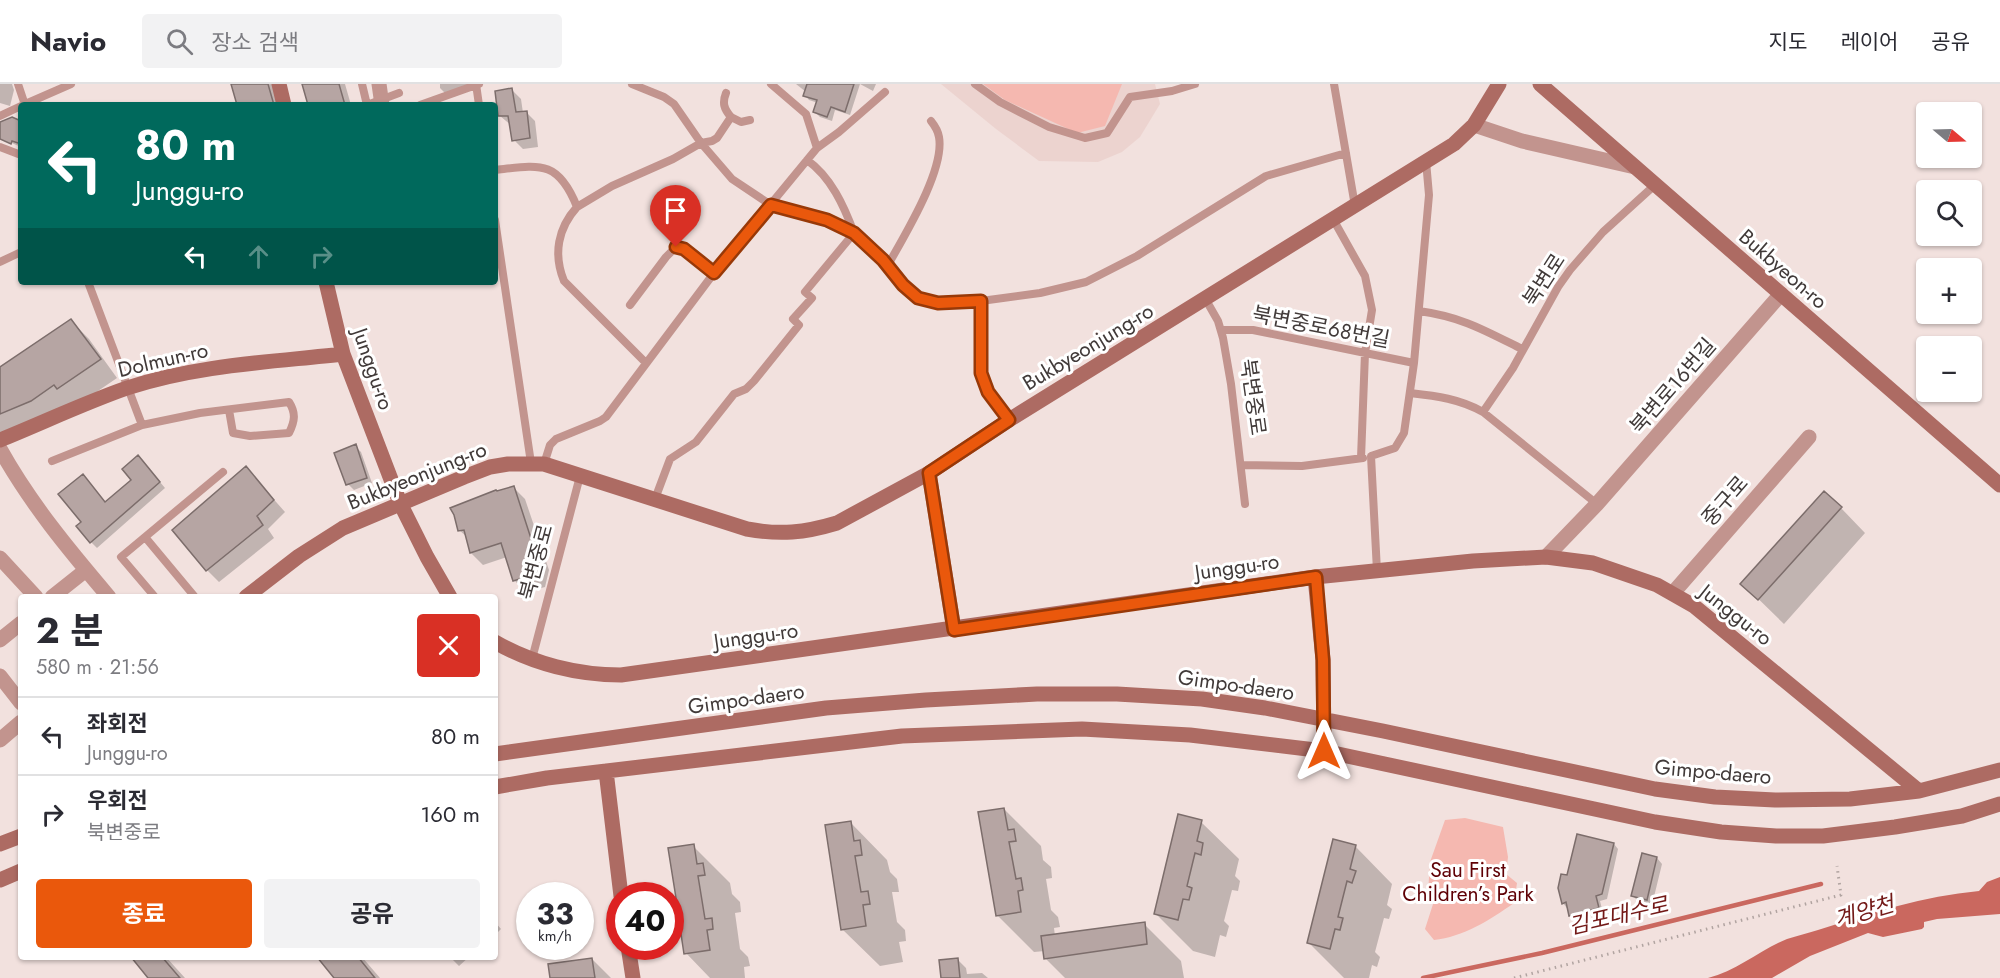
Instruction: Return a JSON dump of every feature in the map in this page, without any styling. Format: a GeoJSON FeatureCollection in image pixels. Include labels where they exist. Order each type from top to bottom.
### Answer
{"type":"FeatureCollection","features":[{"type":"Feature","properties":{"kind":"street"},"geometry":{"type":"LineString","coordinates":[[279,84],[283,102]]}},
{"type":"Feature","properties":{"kind":"street"},"geometry":{"type":"LineString","coordinates":[[379,84],[381,102]]}},
{"type":"Feature","properties":{"kind":"street","name":"Bukbyeonjung-ro"},"geometry":{"type":"LineString","coordinates":[[250,594],[321,541],[343,528],[490,467],[508,464],[537,463],[747,529],[772,534],[813,530],[837,523],[929,473],[1009,420],[1206,300],[1454,144],[1474,125],[1500,84]]}},
{"type":"Feature","properties":{"kind":"street","name":"Bukbyeon-ro"},"geometry":{"type":"LineString","coordinates":[[1540,84],[2000,485]]}},
{"type":"Feature","properties":{"kind":"street"},"geometry":{"type":"LineString","coordinates":[[1474,125],[1522,141],[1635,166]]}},
{"type":"Feature","properties":{"kind":"street","name":"Junggu-ro"},"geometry":{"type":"LineString","coordinates":[[327,285],[344,354],[400,503],[448,594]]}},
{"type":"Feature","properties":{"kind":"street","name":"북변로16번길"},"geometry":{"type":"LineString","coordinates":[[1546,557],[1597,504],[1781,294]]}},
{"type":"Feature","properties":{"kind":"street","name":"Dolmun-ro"},"geometry":{"type":"LineString","coordinates":[[0,440],[127,388],[194,372],[344,354]]}},
{"type":"Feature","properties":{"kind":"street","name":"중구로"},"geometry":{"type":"LineString","coordinates":[[1673,593],[1809,437]]}},
{"type":"Feature","properties":{"kind":"street"},"geometry":{"type":"LineString","coordinates":[[0,449],[25,491],[106,594]]}},
{"type":"Feature","properties":{"kind":"street"},"geometry":{"type":"LineString","coordinates":[[929,473],[954,630]]}},
{"type":"Feature","properties":{"kind":"street","name":"Junggu-ro"},"geometry":{"type":"LineString","coordinates":[[498,643],[532,659],[582,673],[621,675],[954,630],[1316,577],[1473,561],[1546,557],[1593,563],[1673,593],[1712,619],[1919,791]]}},
{"type":"Feature","properties":{"kind":"street"},"geometry":{"type":"LineString","coordinates":[[0,558],[33,594]]}},
{"type":"Feature","properties":{"kind":"street"},"geometry":{"type":"LineString","coordinates":[[56,594],[86,570]]}},
{"type":"Feature","properties":{"kind":"street"},"geometry":{"type":"LineString","coordinates":[[1316,577],[1323,660],[1324,751]]}},
{"type":"Feature","properties":{"kind":"street"},"geometry":{"type":"LineString","coordinates":[[0,640],[18,625]]}},
{"type":"Feature","properties":{"kind":"street"},"geometry":{"type":"LineString","coordinates":[[0,675],[18,699]]}},
{"type":"Feature","properties":{"kind":"street","name":"Gimpo-daero"},"geometry":{"type":"LineString","coordinates":[[498,754],[826,708],[927,699],[1037,694],[1117,694],[1202,699],[1324,719],[1655,789],[1715,797],[1774,800],[1850,799],[1919,791],[2000,770]]}},
{"type":"Feature","properties":{"kind":"street"},"geometry":{"type":"LineString","coordinates":[[0,740],[18,725]]}},
{"type":"Feature","properties":{"kind":"street"},"geometry":{"type":"LineString","coordinates":[[498,786],[547,778],[902,736],[1082,729],[1191,735],[1324,751],[1655,822],[1732,833],[1823,836],[1962,816],[2000,804]]}},
{"type":"Feature","properties":{"kind":"street"},"geometry":{"type":"LineString","coordinates":[[606,771],[619,882]]}},
{"type":"Feature","properties":{"kind":"street"},"geometry":{"type":"LineString","coordinates":[[0,844],[18,837]]}},
{"type":"Feature","properties":{"kind":"street"},"geometry":{"type":"LineString","coordinates":[[0,880],[18,872]]}},
{"type":"Feature","properties":{"kind":"street"},"geometry":{"type":"LineString","coordinates":[[630,960],[633,978]]}},
{"type":"Feature","properties":{"kind":"lane"},"geometry":{"type":"LineString","coordinates":[[18,84],[23,102]]}},
{"type":"Feature","properties":{"kind":"lane"},"geometry":{"type":"LineString","coordinates":[[31,102],[71,84]]}},
{"type":"Feature","properties":{"kind":"lane"},"geometry":{"type":"LineString","coordinates":[[362,84],[366,102]]}},
{"type":"Feature","properties":{"kind":"lane"},"geometry":{"type":"LineString","coordinates":[[632,84],[663,97],[674,105],[701,143],[732,179],[771,205],[827,220],[854,233],[918,298],[938,303],[981,301],[1040,293],[1094,279],[1137,256],[1266,176],[1346,153]]}},
{"type":"Feature","properties":{"kind":"lane"},"geometry":{"type":"LineString","coordinates":[[771,84],[806,114],[817,148]]}},
{"type":"Feature","properties":{"kind":"lane"},"geometry":{"type":"LineString","coordinates":[[975,84],[1000,102],[1039,122],[1085,138],[1107,133],[1130,97],[1172,91],[1195,84]]}},
{"type":"Feature","properties":{"kind":"lane"},"geometry":{"type":"LineString","coordinates":[[1334,84],[1354,206]]}},
{"type":"Feature","properties":{"kind":"lane"},"geometry":{"type":"LineString","coordinates":[[429,102],[477,85],[478,102]]}},
{"type":"Feature","properties":{"kind":"lane"},"geometry":{"type":"LineString","coordinates":[[537,463],[556,438],[606,417],[714,273],[817,148],[885,92]]}},
{"type":"Feature","properties":{"kind":"lane"},"geometry":{"type":"LineString","coordinates":[[383,102],[399,93]]}},
{"type":"Feature","properties":{"kind":"lane"},"geometry":{"type":"LineString","coordinates":[[726,93],[724,108],[731,117],[741,122],[750,120]]}},
{"type":"Feature","properties":{"kind":"lane"},"geometry":{"type":"LineString","coordinates":[[0,116],[18,108]]}},
{"type":"Feature","properties":{"kind":"lane"},"geometry":{"type":"LineString","coordinates":[[646,363],[564,280],[559,270],[558,242],[566,219],[577,207],[612,186],[673,159],[701,143],[717,138],[731,117]]}},
{"type":"Feature","properties":{"kind":"lane"},"geometry":{"type":"LineString","coordinates":[[888,265],[916,213],[938,159],[939,136],[931,121]]}},
{"type":"Feature","properties":{"kind":"lane"},"geometry":{"type":"LineString","coordinates":[[0,147],[18,154]]}},
{"type":"Feature","properties":{"kind":"lane"},"geometry":{"type":"LineString","coordinates":[[807,160],[817,167],[828,181],[849,218],[854,233]]}},
{"type":"Feature","properties":{"kind":"lane","name":"북변중로68번길"},"geometry":{"type":"LineString","coordinates":[[1241,465],[1302,466],[1361,458],[1395,448],[1400,442],[1404,433],[1410,393],[1419,311],[1429,195],[1426,161]]}},
{"type":"Feature","properties":{"kind":"lane"},"geometry":{"type":"LineString","coordinates":[[498,170],[538,165],[546,168],[562,180],[571,191],[577,207]]}},
{"type":"Feature","properties":{"kind":"lane","name":"북변로"},"geometry":{"type":"LineString","coordinates":[[1484,412],[1513,368],[1558,287],[1586,249],[1656,184]]}},
{"type":"Feature","properties":{"kind":"lane"},"geometry":{"type":"LineString","coordinates":[[1333,219],[1362,268],[1370,293],[1372,320],[1365,353],[1361,458]]}},
{"type":"Feature","properties":{"kind":"lane"},"geometry":{"type":"LineString","coordinates":[[655,499],[670,459],[696,442],[734,394],[746,389],[754,381],[799,325],[793,319],[812,298],[805,292],[854,233]]}},
{"type":"Feature","properties":{"kind":"lane"},"geometry":{"type":"LineString","coordinates":[[498,237],[537,463]]}},
{"type":"Feature","properties":{"kind":"lane"},"geometry":{"type":"LineString","coordinates":[[630,305],[676,247],[684,249],[714,273]]}},
{"type":"Feature","properties":{"kind":"lane"},"geometry":{"type":"LineString","coordinates":[[0,262],[18,253]]}},
{"type":"Feature","properties":{"kind":"lane"},"geometry":{"type":"LineString","coordinates":[[89,285],[142,425]]}},
{"type":"Feature","properties":{"kind":"lane","name":"북변중로"},"geometry":{"type":"LineString","coordinates":[[1206,300],[1221,330],[1230,375],[1245,504]]}},
{"type":"Feature","properties":{"kind":"lane"},"geometry":{"type":"LineString","coordinates":[[981,301],[981,373],[988,392],[1009,420]]}},
{"type":"Feature","properties":{"kind":"lane"},"geometry":{"type":"LineString","coordinates":[[1419,311],[1466,321],[1522,349]]}},
{"type":"Feature","properties":{"kind":"lane","name":"북변중로68번길"},"geometry":{"type":"LineString","coordinates":[[1221,330],[1253,330],[1414,363]]}},
{"type":"Feature","properties":{"kind":"lane"},"geometry":{"type":"LineString","coordinates":[[1410,393],[1454,399],[1484,412],[1597,504]]}},
{"type":"Feature","properties":{"kind":"lane"},"geometry":{"type":"LineString","coordinates":[[52,461],[142,425],[229,410],[289,402],[294,411],[293,425],[289,433],[250,436],[233,433],[229,410]]}},
{"type":"Feature","properties":{"kind":"lane"},"geometry":{"type":"LineString","coordinates":[[1371,456],[1377,571]]}},
{"type":"Feature","properties":{"kind":"lane"},"geometry":{"type":"LineString","coordinates":[[152,594],[121,557],[223,472]]}},
{"type":"Feature","properties":{"kind":"lane","name":"북변중로"},"geometry":{"type":"LineString","coordinates":[[532,659],[580,476]]}},
{"type":"Feature","properties":{"kind":"lane"},"geometry":{"type":"LineString","coordinates":[[145,537],[192,594]]}},
{"type":"Feature","properties":{"kind":"path"},"geometry":{"type":"LineString","coordinates":[[1514,978],[1841,895],[1837,866]]}},
{"type":"Feature","properties":{"kind":"shaded area"},"geometry":{"type":"Polygon","coordinates":[[[941,84],[1155,84],[1160,104],[1140,137],[1122,152],[1098,162],[1039,161],[941,84]]]}},
{"type":"Feature","properties":{"kind":"shaded area"},"geometry":{"type":"Polygon","coordinates":[[[2000,877],[2000,914],[1937,919],[1924,922],[1922,929],[1883,937],[1868,933],[1810,956],[1772,978],[1708,978],[1719,975],[1787,939],[1898,906],[1958,893],[1979,891],[1987,882],[2000,877]]]}},
{"type":"Feature","properties":{"kind":"green space"},"geometry":{"type":"Polygon","coordinates":[[[983,84],[1122,84],[1105,126],[1077,133],[1005,100],[983,84]]]}},
{"type":"Feature","properties":{"kind":"green space","name":"Sau First Children’s Park"},"geometry":{"type":"Polygon","coordinates":[[[1465,818],[1503,827],[1508,857],[1506,874],[1517,883],[1514,903],[1466,931],[1434,940],[1425,929],[1434,901],[1428,893],[1430,862],[1445,820],[1465,818]]]}},
{"type":"Feature","properties":{"kind":"building"},"geometry":{"type":"Polygon","coordinates":[[[231,84],[268,84],[273,102],[236,102],[231,84]]]}},
{"type":"Feature","properties":{"kind":"building"},"geometry":{"type":"Polygon","coordinates":[[[302,84],[339,84],[344,102],[307,102],[302,84]]]}},
{"type":"Feature","properties":{"kind":"building"},"geometry":{"type":"Polygon","coordinates":[[[807,84],[854,84],[845,112],[831,107],[827,117],[813,112],[817,100],[803,96],[807,84]]]}},
{"type":"Feature","properties":{"kind":"building"},"geometry":{"type":"Polygon","coordinates":[[[512,88],[516,112],[527,111],[530,138],[512,141],[508,116],[498,116],[495,91],[512,88]]]}},
{"type":"Feature","properties":{"kind":"building"},"geometry":{"type":"Polygon","coordinates":[[[12,117],[18,120],[18,143],[12,141],[11,144],[0,139],[0,122],[12,117]]]}},
{"type":"Feature","properties":{"kind":"building"},"geometry":{"type":"Polygon","coordinates":[[[71,319],[101,359],[57,389],[54,385],[31,401],[0,414],[0,367],[71,319]]]}},
{"type":"Feature","properties":{"kind":"building"},"geometry":{"type":"Polygon","coordinates":[[[356,444],[367,478],[346,485],[334,453],[356,444]]]}},
{"type":"Feature","properties":{"kind":"building"},"geometry":{"type":"Polygon","coordinates":[[[138,455],[160,482],[90,543],[76,526],[81,522],[58,494],[83,474],[105,502],[131,480],[122,469],[138,455]]]}},
{"type":"Feature","properties":{"kind":"building"},"geometry":{"type":"Polygon","coordinates":[[[246,466],[274,500],[257,516],[263,525],[206,571],[172,530],[246,466]]]}},
{"type":"Feature","properties":{"kind":"building"},"geometry":{"type":"Polygon","coordinates":[[[514,486],[537,557],[533,575],[513,581],[501,543],[470,553],[464,530],[458,531],[450,508],[496,490],[514,486]]]}},
{"type":"Feature","properties":{"kind":"building"},"geometry":{"type":"Polygon","coordinates":[[[1824,491],[1842,507],[1758,600],[1740,584],[1824,491]]]}},
{"type":"Feature","properties":{"kind":"building"},"geometry":{"type":"Polygon","coordinates":[[[1004,808],[1008,830],[1014,829],[1016,841],[1009,842],[1016,879],[1021,878],[1023,890],[1018,891],[1021,912],[996,916],[978,812],[1004,808]]]}},
{"type":"Feature","properties":{"kind":"building"},"geometry":{"type":"Polygon","coordinates":[[[1178,814],[1202,820],[1197,841],[1203,843],[1201,855],[1195,853],[1187,886],[1192,888],[1189,900],[1183,899],[1178,920],[1154,914],[1178,814]]]}},
{"type":"Feature","properties":{"kind":"building"},"geometry":{"type":"Polygon","coordinates":[[[851,821],[854,841],[860,840],[862,855],[855,856],[861,892],[868,891],[870,904],[863,905],[866,926],[841,930],[825,825],[851,821]]]}},
{"type":"Feature","properties":{"kind":"building"},"geometry":{"type":"Polygon","coordinates":[[[1577,834],[1614,843],[1602,894],[1596,896],[1599,908],[1569,916],[1566,902],[1562,904],[1558,888],[1561,874],[1567,875],[1577,834]]]}},
{"type":"Feature","properties":{"kind":"building"},"geometry":{"type":"Polygon","coordinates":[[[1333,839],[1356,845],[1350,869],[1356,871],[1352,883],[1347,881],[1338,917],[1343,918],[1340,930],[1335,929],[1330,949],[1307,943],[1333,839]]]}},
{"type":"Feature","properties":{"kind":"building"},"geometry":{"type":"Polygon","coordinates":[[[694,844],[697,864],[703,863],[705,875],[698,876],[705,919],[712,918],[713,929],[707,930],[710,950],[684,954],[684,882],[673,882],[668,848],[694,844]]]}},
{"type":"Feature","properties":{"kind":"building"},"geometry":{"type":"Polygon","coordinates":[[[1642,853],[1657,857],[1647,900],[1631,896],[1642,853]]]}},
{"type":"Feature","properties":{"kind":"building"},"geometry":{"type":"Polygon","coordinates":[[[1145,922],[1147,944],[1044,959],[1041,936],[1145,922]]]}},
{"type":"Feature","properties":{"kind":"building"},"geometry":{"type":"Polygon","coordinates":[[[958,958],[960,978],[941,978],[939,960],[958,958]]]}},
{"type":"Feature","properties":{"kind":"building"},"geometry":{"type":"Polygon","coordinates":[[[133,960],[165,960],[180,978],[148,978],[133,960]]]}},
{"type":"Feature","properties":{"kind":"building"},"geometry":{"type":"Polygon","coordinates":[[[319,960],[360,960],[375,978],[334,978],[319,960]]]}},
{"type":"Feature","properties":{"kind":"building"},"geometry":{"type":"Polygon","coordinates":[[[592,960],[595,978],[550,978],[548,964],[592,960]]]}},
{"type":"Feature","properties":{"kind":"waterway","name":"김포대수로"},"geometry":{"type":"LineString","coordinates":[[1423,978],[1542,953],[1821,884]]}},
{"type":"Feature","properties":{"kind":"route"},"geometry":{"type":"LineString","coordinates":[[676,247],[681,246],[714,273],[771,205],[827,220],[854,233],[918,298],[938,303],[981,301],[981,373],[988,392],[1009,420],[929,473],[954,630],[1316,577],[1323,660],[1324,751]]}},
{"type":"Feature","properties":{"kind":"water label","name":"계양천"},"geometry":{"type":"Point","coordinates":[1864,911]}}]}
